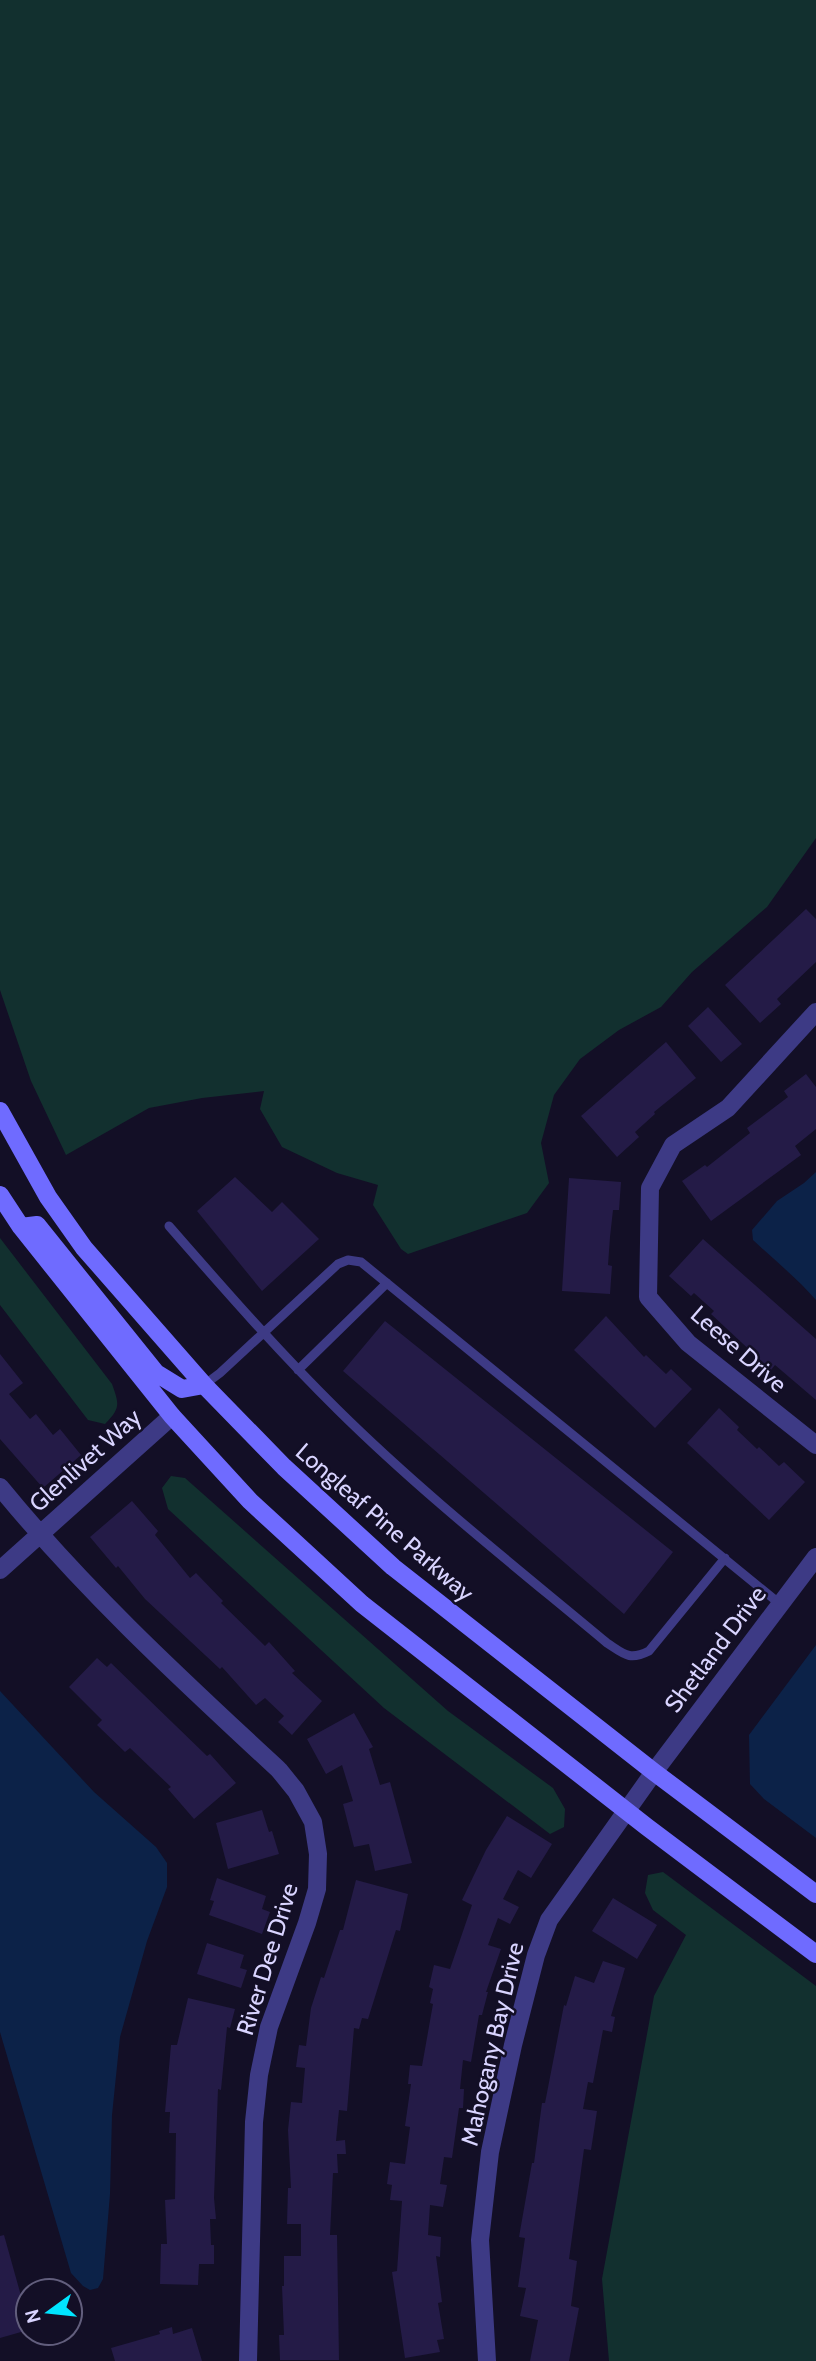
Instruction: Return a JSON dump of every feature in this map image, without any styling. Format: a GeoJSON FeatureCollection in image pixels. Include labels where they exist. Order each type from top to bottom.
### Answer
{"type":"FeatureCollection","features":[{"type":"Feature","properties":{"kind":"main road","name":"Longleaf Pine Parkway"},"geometry":{"type":"LineString","coordinates":[[0,1111],[48,1197],[84,1248],[204,1385],[284,1467],[393,1567],[653,1772],[816,1894]]}},
{"type":"Feature","properties":{"kind":"main road"},"geometry":{"type":"LineString","coordinates":[[0,1195],[21,1227],[172,1416],[250,1501],[362,1604],[816,1954]]}},
{"type":"Feature","properties":{"kind":"main road"},"geometry":{"type":"LineString","coordinates":[[21,1227],[37,1225],[156,1373],[181,1389],[204,1385]]}},
{"type":"Feature","properties":{"kind":"street","name":"Leese Drive"},"geometry":{"type":"LineString","coordinates":[[816,1012],[728,1108],[673,1145],[650,1188],[648,1297],[688,1343],[816,1446]]}},
{"type":"Feature","properties":{"kind":"street","name":"Glenlivet Way"},"geometry":{"type":"LineString","coordinates":[[0,1570],[172,1416]]}},
{"type":"Feature","properties":{"kind":"street","name":"River Dee Drive"},"geometry":{"type":"LineString","coordinates":[[0,1486],[39,1534],[159,1659],[279,1770],[296,1791],[313,1822],[318,1854],[317,1889],[269,2027],[259,2076],[254,2122],[248,2361]]}},
{"type":"Feature","properties":{"kind":"street","name":"Shetland Drive"},"geometry":{"type":"LineString","coordinates":[[653,1772],[816,1557]]}},
{"type":"Feature","properties":{"kind":"street","name":"Mahogany Bay Drive"},"geometry":{"type":"LineString","coordinates":[[487,2361],[480,2240],[490,2151],[536,1955],[549,1920],[653,1772]]}},
{"type":"Feature","properties":{"kind":"lane"},"geometry":{"type":"LineString","coordinates":[[169,1226],[263,1334],[356,1428],[451,1514],[607,1643],[628,1657],[649,1651],[725,1558]]}},
{"type":"Feature","properties":{"kind":"lane"},"geometry":{"type":"LineString","coordinates":[[204,1385],[338,1264],[348,1260],[361,1262],[780,1604]]}},
{"type":"Feature","properties":{"kind":"lane"},"geometry":{"type":"LineString","coordinates":[[298,1370],[387,1283]]}},
{"type":"Feature","properties":{"kind":"green space"},"geometry":{"type":"Polygon","coordinates":[[[0,0],[816,0],[816,838],[767,907],[692,972],[661,1007],[619,1030],[580,1059],[554,1095],[541,1143],[549,1183],[527,1213],[408,1254],[401,1249],[373,1205],[378,1185],[337,1173],[282,1147],[260,1109],[264,1091],[202,1098],[149,1108],[66,1155],[31,1081],[0,990],[0,0]]]}},
{"type":"Feature","properties":{"kind":"green space"},"geometry":{"type":"Polygon","coordinates":[[[0,1238],[112,1384],[117,1406],[105,1424],[88,1420],[0,1305],[0,1238]]]}},
{"type":"Feature","properties":{"kind":"green space"},"geometry":{"type":"Polygon","coordinates":[[[171,1476],[185,1478],[448,1711],[553,1788],[565,1809],[564,1827],[550,1834],[384,1708],[168,1509],[162,1488],[171,1476]]]}},
{"type":"Feature","properties":{"kind":"green space"},"geometry":{"type":"Polygon","coordinates":[[[663,1872],[816,1986],[816,2361],[609,2361],[602,2279],[654,1996],[686,1935],[653,1910],[645,1893],[648,1875],[663,1872]]]}},
{"type":"Feature","properties":{"kind":"water"},"geometry":{"type":"Polygon","coordinates":[[[816,1172],[816,1300],[753,1240],[752,1230],[777,1201],[816,1172]]]}},
{"type":"Feature","properties":{"kind":"water"},"geometry":{"type":"Polygon","coordinates":[[[816,1645],[816,1838],[764,1799],[750,1784],[749,1735],[816,1645]]]}},
{"type":"Feature","properties":{"kind":"water"},"geometry":{"type":"Polygon","coordinates":[[[0,1691],[94,1792],[156,1847],[167,1863],[167,1887],[147,1941],[120,2037],[112,2115],[110,2194],[103,2279],[98,2288],[90,2290],[84,2287],[84,2277],[75,2277],[71,2273],[0,2032],[0,1691]]]}},
{"type":"Feature","properties":{"kind":"building"},"geometry":{"type":"Polygon","coordinates":[[[806,909],[816,919],[816,962],[777,999],[781,1004],[760,1023],[725,985],[806,909]]]}},
{"type":"Feature","properties":{"kind":"building"},"geometry":{"type":"Polygon","coordinates":[[[708,1007],[742,1044],[721,1062],[688,1026],[708,1007]]]}},
{"type":"Feature","properties":{"kind":"building"},"geometry":{"type":"Polygon","coordinates":[[[666,1042],[696,1078],[654,1112],[655,1114],[635,1132],[639,1137],[617,1157],[581,1116],[666,1042]]]}},
{"type":"Feature","properties":{"kind":"building"},"geometry":{"type":"Polygon","coordinates":[[[806,1074],[816,1087],[816,1129],[795,1146],[801,1155],[711,1221],[682,1181],[705,1165],[707,1167],[750,1133],[747,1128],[788,1097],[784,1091],[806,1074]]]}},
{"type":"Feature","properties":{"kind":"building"},"geometry":{"type":"Polygon","coordinates":[[[235,1177],[272,1212],[282,1202],[319,1239],[262,1291],[197,1211],[235,1177]]]}},
{"type":"Feature","properties":{"kind":"building"},"geometry":{"type":"Polygon","coordinates":[[[569,1178],[621,1182],[619,1210],[613,1210],[610,1237],[610,1294],[562,1291],[569,1178]]]}},
{"type":"Feature","properties":{"kind":"building"},"geometry":{"type":"Polygon","coordinates":[[[703,1239],[816,1339],[816,1400],[775,1365],[771,1370],[711,1314],[714,1311],[694,1293],[691,1296],[669,1276],[703,1239]]]}},
{"type":"Feature","properties":{"kind":"building"},"geometry":{"type":"Polygon","coordinates":[[[606,1316],[644,1357],[646,1355],[666,1374],[671,1369],[692,1389],[655,1428],[574,1350],[606,1316]]]}},
{"type":"Feature","properties":{"kind":"building"},"geometry":{"type":"Polygon","coordinates":[[[385,1321],[673,1552],[624,1614],[343,1371],[385,1321]]]}},
{"type":"Feature","properties":{"kind":"building"},"geometry":{"type":"Polygon","coordinates":[[[0,1354],[23,1383],[9,1394],[30,1419],[36,1414],[53,1435],[60,1429],[81,1455],[43,1488],[0,1439],[0,1354]]]}},
{"type":"Feature","properties":{"kind":"building"},"geometry":{"type":"Polygon","coordinates":[[[719,1408],[757,1449],[759,1447],[779,1466],[784,1462],[805,1482],[769,1520],[687,1443],[719,1408]]]}},
{"type":"Feature","properties":{"kind":"building"},"geometry":{"type":"Polygon","coordinates":[[[132,1501],[158,1531],[155,1535],[190,1578],[196,1573],[223,1601],[221,1603],[265,1646],[269,1642],[295,1671],[292,1673],[322,1701],[292,1735],[278,1722],[284,1716],[265,1698],[256,1705],[222,1667],[220,1669],[145,1599],[90,1537],[132,1501]]]}},
{"type":"Feature","properties":{"kind":"building"},"geometry":{"type":"Polygon","coordinates":[[[97,1658],[107,1667],[111,1663],[207,1756],[210,1754],[236,1783],[194,1819],[168,1789],[171,1787],[130,1748],[125,1752],[97,1725],[102,1720],[69,1687],[97,1658]]]}},
{"type":"Feature","properties":{"kind":"building"},"geometry":{"type":"Polygon","coordinates":[[[354,1713],[373,1747],[369,1749],[380,1785],[390,1782],[412,1863],[375,1871],[369,1844],[354,1847],[343,1804],[353,1801],[342,1765],[326,1774],[307,1739],[354,1713]]]}},
{"type":"Feature","properties":{"kind":"building"},"geometry":{"type":"Polygon","coordinates":[[[262,1810],[279,1854],[228,1869],[216,1823],[262,1810]]]}},
{"type":"Feature","properties":{"kind":"building"},"geometry":{"type":"Polygon","coordinates":[[[507,1816],[552,1844],[531,1878],[518,1870],[503,1899],[519,1907],[510,1924],[498,1918],[488,1945],[501,1949],[486,1992],[482,2015],[479,2015],[471,2062],[463,2060],[460,2089],[464,2089],[463,2108],[459,2108],[452,2158],[444,2157],[440,2184],[447,2185],[443,2207],[430,2205],[428,2235],[441,2237],[440,2257],[436,2256],[442,2302],[438,2303],[444,2339],[437,2340],[440,2352],[405,2358],[392,2272],[397,2271],[402,2201],[390,2200],[392,2185],[387,2184],[390,2162],[405,2164],[410,2127],[405,2126],[411,2084],[408,2084],[410,2065],[422,2066],[433,2004],[430,2003],[433,1989],[429,1987],[434,1965],[450,1969],[472,1905],[462,1900],[486,1850],[507,1816]]]}},
{"type":"Feature","properties":{"kind":"building"},"geometry":{"type":"Polygon","coordinates":[[[217,1878],[266,1896],[262,1909],[270,1912],[262,1934],[209,1915],[214,1901],[210,1900],[217,1878]]]}},
{"type":"Feature","properties":{"kind":"building"},"geometry":{"type":"Polygon","coordinates":[[[356,1880],[408,1894],[400,1931],[396,1930],[368,2019],[362,2018],[359,2029],[354,2028],[347,2111],[339,2110],[336,2141],[345,2140],[346,2154],[337,2154],[338,2173],[333,2173],[330,2235],[337,2235],[339,2360],[280,2360],[279,2335],[284,2335],[284,2256],[301,2256],[301,2224],[287,2224],[288,2188],[291,2188],[288,2130],[291,2102],[302,2103],[305,2068],[296,2067],[299,2045],[306,2046],[311,2008],[340,1930],[343,1930],[356,1880]]]}},
{"type":"Feature","properties":{"kind":"building"},"geometry":{"type":"Polygon","coordinates":[[[613,1898],[657,1925],[637,1959],[592,1931],[613,1898]]]}},
{"type":"Feature","properties":{"kind":"building"},"geometry":{"type":"Polygon","coordinates":[[[207,1943],[244,1955],[240,1968],[247,1970],[241,1988],[197,1974],[207,1943]]]}},
{"type":"Feature","properties":{"kind":"building"},"geometry":{"type":"Polygon","coordinates":[[[603,1961],[625,1968],[611,2016],[615,2017],[612,2032],[603,2030],[593,2083],[588,2082],[583,2109],[597,2111],[591,2150],[584,2149],[569,2259],[577,2261],[571,2306],[579,2308],[569,2361],[530,2361],[538,2320],[520,2316],[526,2288],[518,2287],[525,2238],[519,2237],[534,2163],[542,2103],[545,2103],[564,2005],[566,2006],[575,1976],[594,1983],[603,1961]]]}},
{"type":"Feature","properties":{"kind":"building"},"geometry":{"type":"Polygon","coordinates":[[[188,1998],[235,2009],[230,2028],[227,2027],[221,2090],[218,2089],[214,2198],[216,2219],[210,2219],[214,2264],[199,2264],[198,2285],[160,2284],[161,2244],[167,2244],[165,2200],[175,2199],[176,2133],[169,2133],[170,2112],[165,2112],[171,2045],[177,2045],[188,1998]]]}},
{"type":"Feature","properties":{"kind":"building"},"geometry":{"type":"Polygon","coordinates":[[[4,2235],[16,2277],[14,2334],[0,2338],[0,2236],[4,2235]]]}},
{"type":"Feature","properties":{"kind":"building"},"geometry":{"type":"Polygon","coordinates":[[[172,2327],[173,2334],[192,2328],[202,2361],[115,2361],[111,2348],[160,2334],[159,2331],[172,2327]]]}}]}
